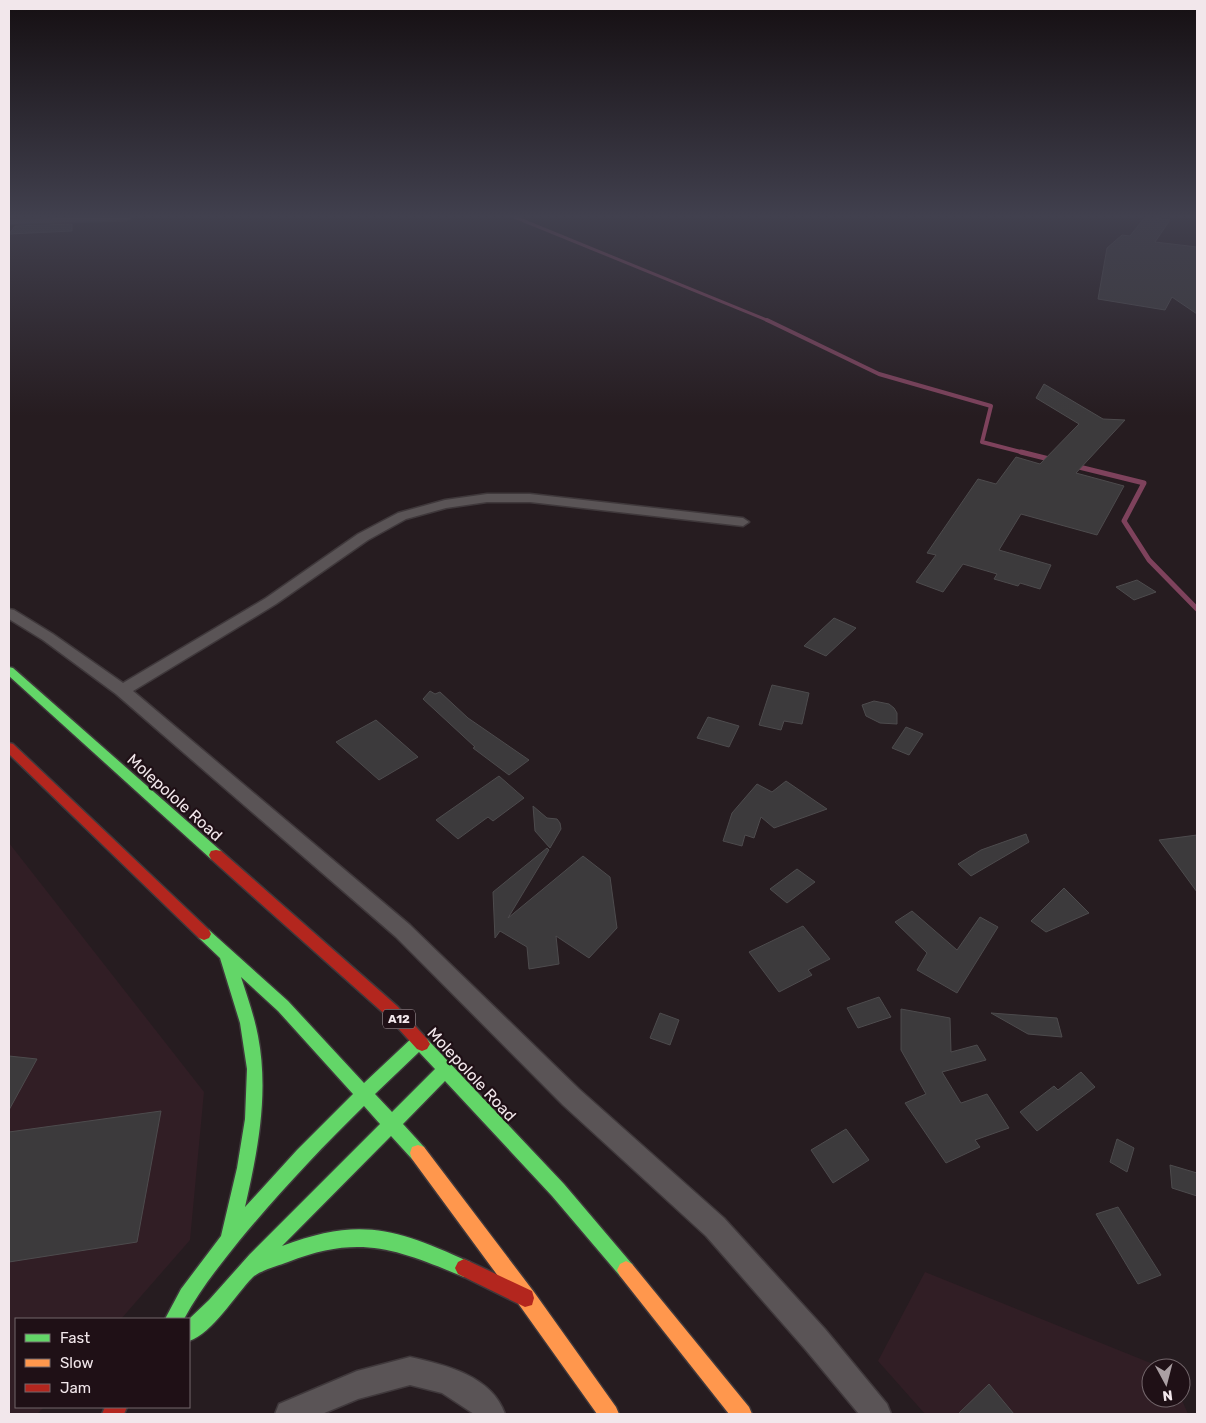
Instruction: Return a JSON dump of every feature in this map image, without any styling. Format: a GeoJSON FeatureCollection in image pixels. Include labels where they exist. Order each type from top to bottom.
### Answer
{"type":"FeatureCollection","features":[{"type":"Feature","properties":{"kind":"main road","name":"Molepolole Road"},"geometry":{"type":"LineString","coordinates":[[9,670],[387,1008],[558,1190],[665,1316],[742,1414]]}},
{"type":"Feature","properties":{"kind":"main road"},"geometry":{"type":"LineString","coordinates":[[9,747],[227,957],[283,1006],[415,1150],[528,1299],[609,1414]]}},
{"type":"Feature","properties":{"kind":"main road"},"geometry":{"type":"LineString","coordinates":[[227,957],[254,1055],[256,1098],[247,1158],[229,1240]]}},
{"type":"Feature","properties":{"kind":"main road"},"geometry":{"type":"LineString","coordinates":[[175,1318],[229,1240],[278,1183],[363,1094],[418,1042]]}},
{"type":"Feature","properties":{"kind":"main road"},"geometry":{"type":"LineString","coordinates":[[190,1331],[199,1325],[248,1269],[390,1123],[445,1070]]}},
{"type":"Feature","properties":{"kind":"main road"},"geometry":{"type":"LineString","coordinates":[[248,1269],[322,1242],[355,1237],[396,1242],[458,1267],[528,1299]]}},
{"type":"Feature","properties":{"kind":"street"},"geometry":{"type":"LineString","coordinates":[[122,690],[271,601],[363,537],[402,516],[445,504],[487,498],[530,498],[743,522]]}},
{"type":"Feature","properties":{"kind":"street"},"geometry":{"type":"LineString","coordinates":[[9,613],[48,637],[122,690],[402,931],[571,1097],[715,1227],[815,1339],[877,1414]]}},
{"type":"Feature","properties":{"kind":"street"},"geometry":{"type":"LineString","coordinates":[[289,1414],[357,1385],[410,1372],[447,1380],[482,1401],[491,1414]]}},
{"type":"Feature","properties":{"kind":"shaded area"},"geometry":{"type":"Polygon","coordinates":[[[9,843],[204,1092],[190,1240],[122,1318],[15,1318],[15,1408],[43,1408],[37,1414],[9,1414],[9,843]]]}},
{"type":"Feature","properties":{"kind":"shaded area"},"geometry":{"type":"Polygon","coordinates":[[[925,1272],[1141,1359],[1141,1408],[1185,1408],[1188,1414],[925,1414],[878,1361],[925,1272]]]}},
{"type":"Feature","properties":{"kind":"building"},"geometry":{"type":"Polygon","coordinates":[[[1101,282],[1197,282],[1197,314],[1172,297],[1165,310],[1098,299],[1101,282]]]}},
{"type":"Feature","properties":{"kind":"building"},"geometry":{"type":"Polygon","coordinates":[[[1044,384],[1103,419],[1125,420],[1076,473],[1124,486],[1097,535],[1021,514],[999,550],[1051,565],[1040,589],[1020,583],[1018,586],[994,579],[997,574],[963,564],[943,592],[916,582],[936,555],[927,553],[978,479],[996,484],[1016,457],[1040,464],[1079,424],[1036,398],[1044,384]]]}},
{"type":"Feature","properties":{"kind":"building"},"geometry":{"type":"Polygon","coordinates":[[[1137,580],[1156,592],[1134,600],[1116,587],[1137,580]]]}},
{"type":"Feature","properties":{"kind":"building"},"geometry":{"type":"Polygon","coordinates":[[[834,618],[856,628],[826,656],[804,646],[834,618]]]}},
{"type":"Feature","properties":{"kind":"building"},"geometry":{"type":"Polygon","coordinates":[[[772,685],[809,693],[802,724],[784,721],[781,730],[759,725],[772,685]]]}},
{"type":"Feature","properties":{"kind":"building"},"geometry":{"type":"Polygon","coordinates":[[[430,691],[435,694],[440,692],[468,718],[529,760],[509,775],[473,748],[475,747],[423,699],[430,691]]]}},
{"type":"Feature","properties":{"kind":"building"},"geometry":{"type":"Polygon","coordinates":[[[874,701],[889,704],[894,708],[897,713],[897,724],[880,723],[866,716],[862,705],[874,701]]]}},
{"type":"Feature","properties":{"kind":"building"},"geometry":{"type":"Polygon","coordinates":[[[708,717],[739,726],[729,747],[697,738],[708,717]]]}},
{"type":"Feature","properties":{"kind":"building"},"geometry":{"type":"Polygon","coordinates":[[[376,720],[418,757],[379,780],[336,742],[376,720]]]}},
{"type":"Feature","properties":{"kind":"building"},"geometry":{"type":"Polygon","coordinates":[[[906,727],[923,734],[909,755],[892,748],[906,727]]]}},
{"type":"Feature","properties":{"kind":"building"},"geometry":{"type":"Polygon","coordinates":[[[499,776],[524,798],[493,821],[488,817],[458,839],[436,820],[499,776]]]}},
{"type":"Feature","properties":{"kind":"building"},"geometry":{"type":"Polygon","coordinates":[[[786,781],[827,809],[774,828],[761,817],[754,838],[745,835],[742,846],[723,841],[732,813],[757,784],[772,792],[786,781]]]}},
{"type":"Feature","properties":{"kind":"building"},"geometry":{"type":"Polygon","coordinates":[[[533,806],[547,818],[557,819],[560,823],[561,829],[550,848],[535,831],[533,806]]]}},
{"type":"Feature","properties":{"kind":"building"},"geometry":{"type":"Polygon","coordinates":[[[1026,834],[1029,842],[971,876],[958,864],[981,850],[1026,834]]]}},
{"type":"Feature","properties":{"kind":"building"},"geometry":{"type":"Polygon","coordinates":[[[1197,835],[1197,892],[1159,840],[1197,835]]]}},
{"type":"Feature","properties":{"kind":"building"},"geometry":{"type":"Polygon","coordinates":[[[547,848],[549,850],[508,918],[583,856],[610,877],[617,928],[589,958],[556,936],[559,964],[529,969],[527,947],[500,931],[495,938],[493,892],[547,848]]]}},
{"type":"Feature","properties":{"kind":"building"},"geometry":{"type":"Polygon","coordinates":[[[797,869],[815,882],[787,903],[770,889],[797,869]]]}},
{"type":"Feature","properties":{"kind":"building"},"geometry":{"type":"Polygon","coordinates":[[[1064,888],[1089,913],[1046,932],[1031,921],[1064,888]]]}},
{"type":"Feature","properties":{"kind":"building"},"geometry":{"type":"Polygon","coordinates":[[[912,911],[957,950],[980,917],[998,927],[957,993],[917,970],[927,953],[895,922],[912,911]]]}},
{"type":"Feature","properties":{"kind":"building"},"geometry":{"type":"Polygon","coordinates":[[[803,926],[830,959],[808,970],[812,975],[779,992],[749,952],[803,926]]]}},
{"type":"Feature","properties":{"kind":"building"},"geometry":{"type":"Polygon","coordinates":[[[879,997],[891,1017],[858,1028],[847,1008],[879,997]]]}},
{"type":"Feature","properties":{"kind":"building"},"geometry":{"type":"Polygon","coordinates":[[[901,1009],[950,1018],[951,1052],[977,1045],[986,1060],[942,1072],[961,1103],[987,1094],[1009,1128],[975,1140],[980,1147],[946,1163],[905,1103],[926,1094],[901,1050],[901,1009]]]}},
{"type":"Feature","properties":{"kind":"building"},"geometry":{"type":"Polygon","coordinates":[[[660,1013],[679,1020],[670,1045],[650,1038],[660,1013]]]}},
{"type":"Feature","properties":{"kind":"building"},"geometry":{"type":"Polygon","coordinates":[[[991,1013],[1057,1018],[1062,1037],[1028,1034],[991,1013]]]}},
{"type":"Feature","properties":{"kind":"building"},"geometry":{"type":"Polygon","coordinates":[[[9,1056],[37,1059],[9,1110],[9,1056]]]}},
{"type":"Feature","properties":{"kind":"building"},"geometry":{"type":"Polygon","coordinates":[[[1081,1072],[1095,1087],[1037,1131],[1020,1112],[1054,1086],[1058,1090],[1081,1072]]]}},
{"type":"Feature","properties":{"kind":"building"},"geometry":{"type":"Polygon","coordinates":[[[161,1111],[137,1242],[9,1262],[9,1132],[161,1111]]]}},
{"type":"Feature","properties":{"kind":"building"},"geometry":{"type":"Polygon","coordinates":[[[846,1129],[869,1160],[833,1183],[811,1150],[846,1129]]]}},
{"type":"Feature","properties":{"kind":"building"},"geometry":{"type":"Polygon","coordinates":[[[1117,1139],[1134,1148],[1127,1172],[1110,1162],[1117,1139]]]}},
{"type":"Feature","properties":{"kind":"building"},"geometry":{"type":"Polygon","coordinates":[[[1170,1165],[1197,1173],[1197,1196],[1172,1188],[1170,1165]]]}},
{"type":"Feature","properties":{"kind":"building"},"geometry":{"type":"Polygon","coordinates":[[[1118,1207],[1161,1275],[1138,1284],[1096,1214],[1118,1207]]]}},
{"type":"Feature","properties":{"kind":"building"},"geometry":{"type":"Polygon","coordinates":[[[989,1384],[1014,1414],[958,1414],[989,1384]]]}},
{"type":"Feature","properties":{"kind":"waterway"},"geometry":{"type":"LineString","coordinates":[[675,282],[769,321]]}},
{"type":"Feature","properties":{"kind":"waterway"},"geometry":{"type":"LineString","coordinates":[[767,320],[879,374],[991,406],[982,442],[1025,453]]}},
{"type":"Feature","properties":{"kind":"waterway"},"geometry":{"type":"LineString","coordinates":[[1021,452],[1025,453]]}},
{"type":"Feature","properties":{"kind":"waterway"},"geometry":{"type":"LineString","coordinates":[[1025,453],[1053,460]]}},
{"type":"Feature","properties":{"kind":"waterway"},"geometry":{"type":"LineString","coordinates":[[1075,466],[1144,483],[1124,521],[1149,560],[1197,609]]}},
{"type":"Feature","properties":{"kind":"traffic: fast"},"geometry":{"type":"LineString","coordinates":[[9,670],[216,855]]}},
{"type":"Feature","properties":{"kind":"traffic: fast"},"geometry":{"type":"LineString","coordinates":[[204,934],[283,1006],[418,1153]]}},
{"type":"Feature","properties":{"kind":"traffic: fast"},"geometry":{"type":"LineString","coordinates":[[227,957],[245,1012],[255,1069],[255,1094],[250,1143],[229,1240]]}},
{"type":"Feature","properties":{"kind":"traffic: fast"},"geometry":{"type":"LineString","coordinates":[[175,1318],[203,1272],[280,1180],[418,1042]]}},
{"type":"Feature","properties":{"kind":"traffic: fast"},"geometry":{"type":"LineString","coordinates":[[422,1044],[558,1190],[626,1270]]}},
{"type":"Feature","properties":{"kind":"traffic: fast"},"geometry":{"type":"LineString","coordinates":[[190,1331],[216,1307],[256,1260],[445,1070]]}},
{"type":"Feature","properties":{"kind":"traffic: fast"},"geometry":{"type":"LineString","coordinates":[[248,1269],[325,1241],[357,1237],[385,1240],[408,1246],[464,1268]]}},
{"type":"Feature","properties":{"kind":"traffic: slow"},"geometry":{"type":"LineString","coordinates":[[418,1153],[527,1299],[609,1414]]}},
{"type":"Feature","properties":{"kind":"traffic: slow"},"geometry":{"type":"LineString","coordinates":[[626,1270],[742,1414]]}},
{"type":"Feature","properties":{"kind":"traffic: jam"},"geometry":{"type":"LineString","coordinates":[[9,747],[204,934]]}},
{"type":"Feature","properties":{"kind":"traffic: jam"},"geometry":{"type":"LineString","coordinates":[[216,855],[393,1012],[422,1044]]}},
{"type":"Feature","properties":{"kind":"traffic: jam"},"geometry":{"type":"LineString","coordinates":[[464,1268],[525,1298]]}},
{"type":"Feature","properties":{"kind":"traffic: jam"},"geometry":{"type":"LineString","coordinates":[[112,1414],[116,1408]]}}]}
